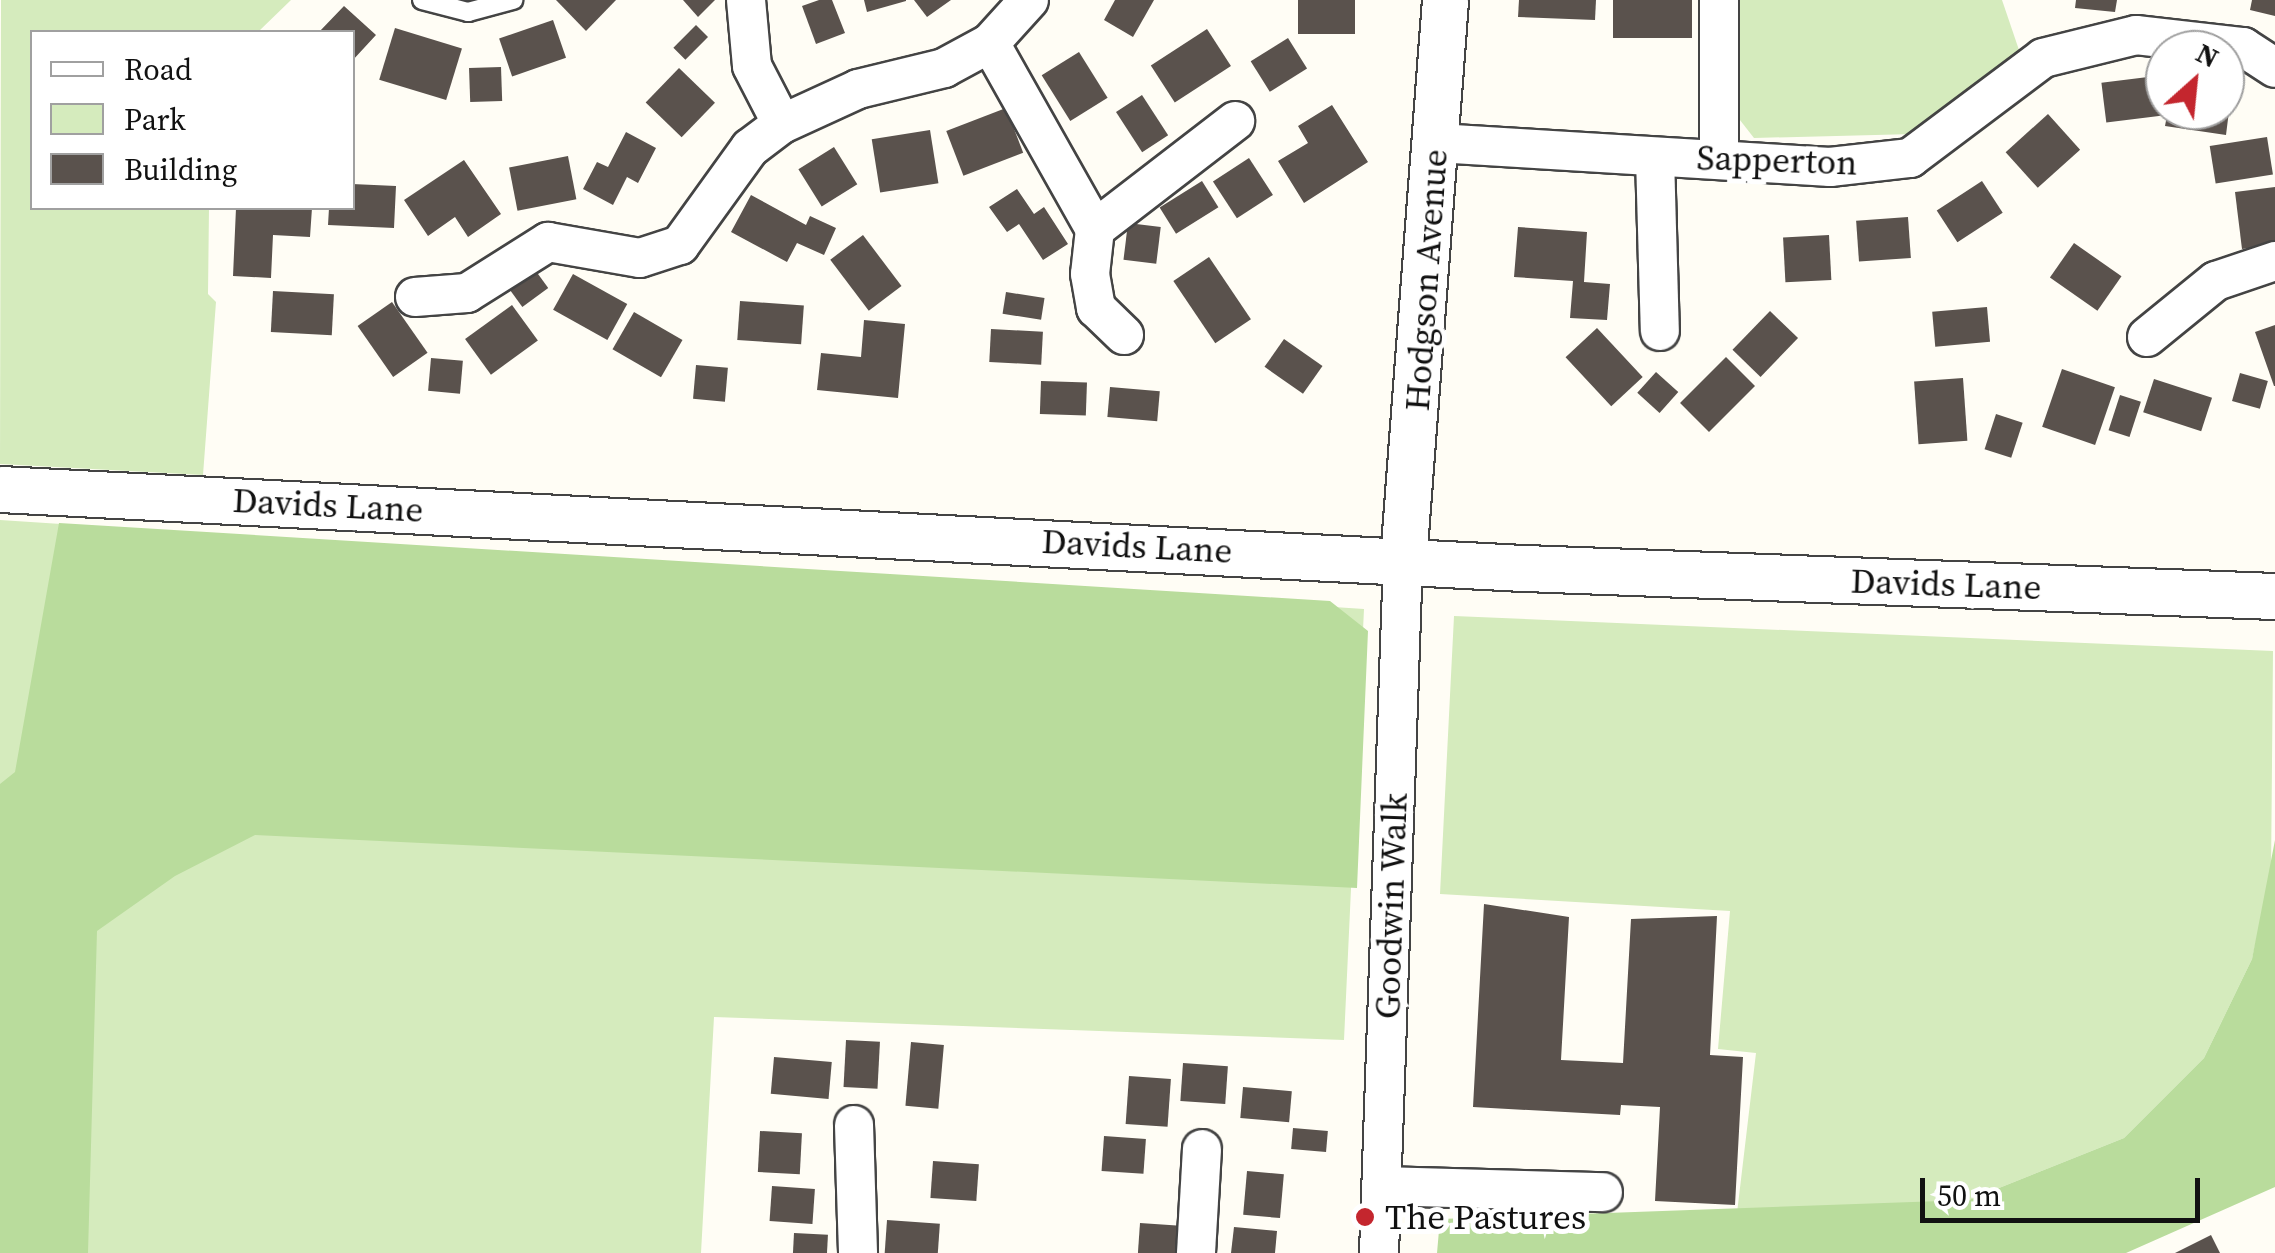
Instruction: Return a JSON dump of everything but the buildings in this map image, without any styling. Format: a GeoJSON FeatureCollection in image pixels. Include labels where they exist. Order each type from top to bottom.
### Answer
{"type":"FeatureCollection","features":[{"type":"Feature","properties":{"kind":"street"},"geometry":{"type":"LineString","coordinates":[[746,0],[752,66],[782,124]]}},
{"type":"Feature","properties":{"kind":"street"},"geometry":{"type":"LineString","coordinates":[[416,297],[468,293],[548,242],[640,258],[680,245],[750,148],[782,124],[858,89],[944,68],[990,44],[1029,0]]}},
{"type":"Feature","properties":{"kind":"street","name":"Hodgson Avenue"},"geometry":{"type":"LineString","coordinates":[[1403,560],[1445,0]]}},
{"type":"Feature","properties":{"kind":"street"},"geometry":{"type":"LineString","coordinates":[[1719,0],[1719,158]]}},
{"type":"Feature","properties":{"kind":"street","name":"Sapperton"},"geometry":{"type":"LineString","coordinates":[[1436,143],[1830,168],[1910,158],[2043,58],[2136,35],[2243,47],[2275,68]]}},
{"type":"Feature","properties":{"kind":"street"},"geometry":{"type":"LineString","coordinates":[[990,44],[1095,229],[1090,274],[1096,308],[1124,334]]}},
{"type":"Feature","properties":{"kind":"street"},"geometry":{"type":"LineString","coordinates":[[1095,229],[1235,121]]}},
{"type":"Feature","properties":{"kind":"street","name":"Sapperton"},"geometry":{"type":"LineString","coordinates":[[1655,157],[1660,331]]}},
{"type":"Feature","properties":{"kind":"street"},"geometry":{"type":"LineString","coordinates":[[2147,336],[2216,281],[2275,261]]}},
{"type":"Feature","properties":{"kind":"street","name":"Davids Lane"},"geometry":{"type":"LineString","coordinates":[[0,489],[1403,560],[2275,596]]}},
{"type":"Feature","properties":{"kind":"street","name":"Goodwin Walk"},"geometry":{"type":"LineString","coordinates":[[1379,1253],[1403,560]]}},
{"type":"Feature","properties":{"kind":"street"},"geometry":{"type":"LineString","coordinates":[[854,1125],[858,1253]]}},
{"type":"Feature","properties":{"kind":"street"},"geometry":{"type":"LineString","coordinates":[[1196,1253],[1202,1149]]}},
{"type":"Feature","properties":{"kind":"street"},"geometry":{"type":"LineString","coordinates":[[1382,1186],[1603,1192]]}},
{"type":"Feature","properties":{"kind":"lane"},"geometry":{"type":"LineString","coordinates":[[422,0],[468,12],[512,0]]}},
{"type":"Feature","properties":{"kind":"green space"},"geometry":{"type":"Polygon","coordinates":[[[1,0],[291,0],[260,30],[30,30],[30,210],[209,210],[208,294],[216,302],[203,475],[0,464],[1,0]]]}},
{"type":"Feature","properties":{"kind":"green space"},"geometry":{"type":"Polygon","coordinates":[[[1739,0],[2002,0],[2019,50],[1914,134],[1754,138],[1736,115],[1739,0]]]}},
{"type":"Feature","properties":{"kind":"green space"},"geometry":{"type":"Polygon","coordinates":[[[0,520],[1364,609],[1344,1040],[714,1017],[701,1253],[0,1253],[0,520]]]}},
{"type":"Feature","properties":{"kind":"green space"},"geometry":{"type":"Polygon","coordinates":[[[59,523],[1330,601],[1368,631],[1357,888],[255,835],[175,876],[97,931],[88,1253],[0,1253],[0,784],[15,772],[59,523]]]}},
{"type":"Feature","properties":{"kind":"green space"},"geometry":{"type":"Polygon","coordinates":[[[1454,616],[2273,651],[2271,875],[2252,959],[2204,1058],[2124,1138],[1969,1200],[1737,1213],[1756,1053],[1718,1049],[1730,911],[1440,894],[1454,616]]]}},
{"type":"Feature","properties":{"kind":"green space"},"geometry":{"type":"Polygon","coordinates":[[[2275,840],[2275,1187],[2126,1253],[1437,1253],[1440,1219],[1969,1200],[2124,1138],[2204,1058],[2252,959],[2275,840]]]}},
{"type":"Feature","properties":{"kind":"place","name":"The Pastures"},"geometry":{"type":"Point","coordinates":[1365,1217]}}]}
